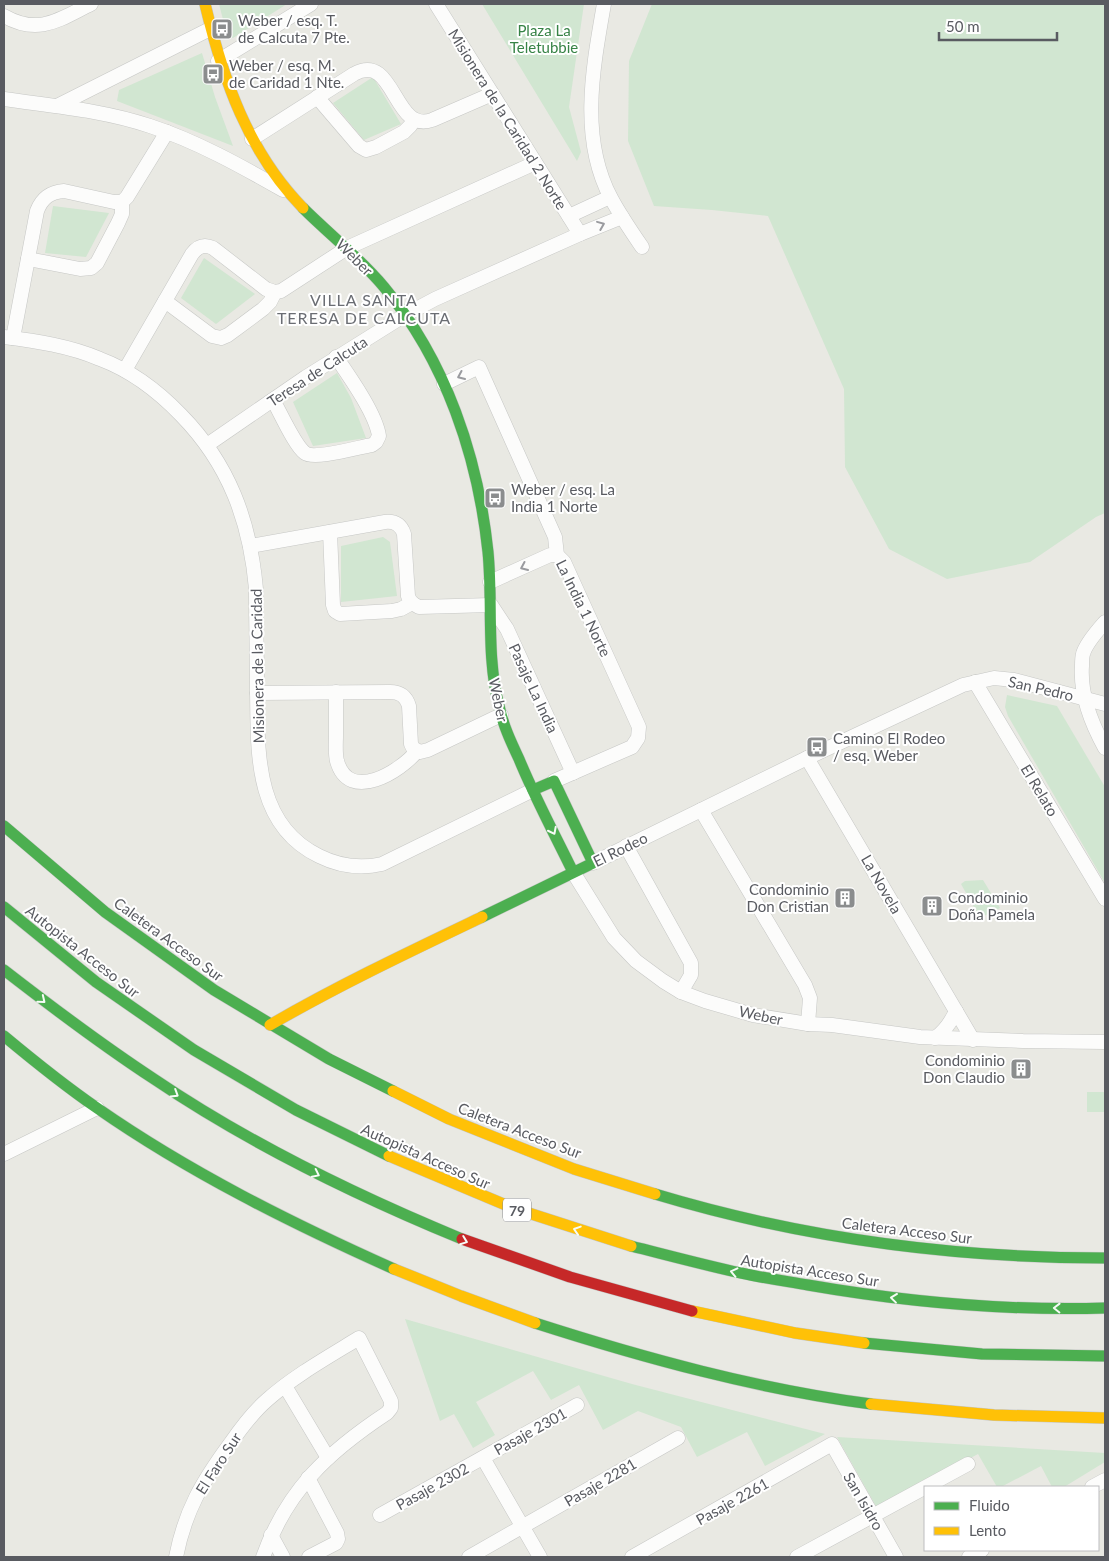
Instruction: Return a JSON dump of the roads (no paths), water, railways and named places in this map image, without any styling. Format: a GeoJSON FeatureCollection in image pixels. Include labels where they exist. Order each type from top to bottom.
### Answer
{"type":"FeatureCollection","features":[{"type":"Feature","properties":{"kind":"main road","name":"Weber"},"geometry":{"type":"LineString","coordinates":[[204,4],[218,60],[233,102],[265,160],[291,194],[380,283],[405,315],[444,384],[466,442],[478,485],[486,533],[490,582],[492,663],[501,715],[532,790],[573,872]]}},
{"type":"Feature","properties":{"kind":"main road","name":"Misionera de la Caridad"},"geometry":{"type":"LineString","coordinates":[[532,790],[554,780]]}},
{"type":"Feature","properties":{"kind":"main road"},"geometry":{"type":"LineString","coordinates":[[554,780],[593,863]]}},
{"type":"Feature","properties":{"kind":"main road","name":"Caletera Acceso Sur"},"geometry":{"type":"LineString","coordinates":[[4,826],[52,869],[127,930],[203,983],[270,1025],[366,1079],[457,1123],[551,1160],[651,1193],[748,1219],[840,1237],[1000,1256],[1105,1258]]}},
{"type":"Feature","properties":{"kind":"main road","name":"El Rodeo"},"geometry":{"type":"LineString","coordinates":[[270,1025],[366,973],[593,863]]}},
{"type":"Feature","properties":{"kind":"main road","name":"Autopista Acceso Sur"},"geometry":{"type":"LineString","coordinates":[[4,908],[59,954],[113,995],[190,1048],[245,1082],[293,1110],[385,1156],[498,1203],[556,1224],[649,1252],[746,1275],[829,1290],[984,1307],[1105,1308]]}},
{"type":"Feature","properties":{"kind":"main road"},"geometry":{"type":"LineString","coordinates":[[4,970],[66,1018],[152,1079],[257,1143],[357,1195],[408,1218],[517,1260],[575,1280],[634,1297],[737,1322],[792,1332],[954,1351],[1008,1355],[1105,1356]]}},
{"type":"Feature","properties":{"kind":"main road"},"geometry":{"type":"LineString","coordinates":[[4,1036],[66,1086],[138,1135],[212,1179],[282,1216],[354,1252],[456,1295],[573,1336],[713,1374],[837,1399],[978,1414],[1105,1418]]}},
{"type":"Feature","properties":{"kind":"street"},"geometry":{"type":"LineString","coordinates":[[4,16],[31,25],[46,25],[92,4]]}},
{"type":"Feature","properties":{"kind":"street"},"geometry":{"type":"LineString","coordinates":[[218,60],[311,4]]}},
{"type":"Feature","properties":{"kind":"street","name":"Misionera de la Caridad 2 Norte"},"geometry":{"type":"LineString","coordinates":[[436,4],[580,234]]}},
{"type":"Feature","properties":{"kind":"street"},"geometry":{"type":"LineString","coordinates":[[604,4],[593,65],[591,109],[596,150],[600,170],[610,197],[642,246]]}},
{"type":"Feature","properties":{"kind":"street"},"geometry":{"type":"LineString","coordinates":[[57,106],[210,29]]}},
{"type":"Feature","properties":{"kind":"street"},"geometry":{"type":"LineString","coordinates":[[252,139],[359,71],[369,70],[382,76],[406,112],[414,120],[423,122],[492,94]]}},
{"type":"Feature","properties":{"kind":"street"},"geometry":{"type":"LineString","coordinates":[[317,97],[359,146],[366,150],[376,147],[404,132],[414,120]]}},
{"type":"Feature","properties":{"kind":"street"},"geometry":{"type":"LineString","coordinates":[[4,99],[57,106],[136,122],[167,132],[230,161],[291,194]]}},
{"type":"Feature","properties":{"kind":"street"},"geometry":{"type":"LineString","coordinates":[[8,338],[28,259],[37,211],[44,199],[50,194],[64,191],[122,202],[127,197],[167,132]]}},
{"type":"Feature","properties":{"kind":"street"},"geometry":{"type":"LineString","coordinates":[[165,301],[212,336],[221,338],[228,335],[263,308],[270,302],[276,292],[286,288],[347,248],[535,163]]}},
{"type":"Feature","properties":{"kind":"street"},"geometry":{"type":"LineString","coordinates":[[569,216],[610,197]]}},
{"type":"Feature","properties":{"kind":"street"},"geometry":{"type":"LineString","coordinates":[[28,259],[80,269],[91,268],[97,263],[118,223],[122,214],[122,202]]}},
{"type":"Feature","properties":{"kind":"street","name":"Teresa de Calcuta"},"geometry":{"type":"LineString","coordinates":[[207,445],[336,357],[405,315],[435,299],[622,217]]}},
{"type":"Feature","properties":{"kind":"street"},"geometry":{"type":"LineString","coordinates":[[125,370],[192,254],[202,246],[213,248],[266,289],[276,292]]}},
{"type":"Feature","properties":{"kind":"street","name":"Misionera de la Caridad"},"geometry":{"type":"LineString","coordinates":[[8,338],[68,348],[125,370],[148,385],[169,403],[194,428],[219,462],[231,486],[244,522],[250,546],[256,589],[257,693],[261,776],[271,804],[285,829],[294,838],[314,854],[337,863],[360,867],[382,864],[532,790]]}},
{"type":"Feature","properties":{"kind":"street"},"geometry":{"type":"LineString","coordinates":[[273,400],[298,446],[307,454],[318,456],[372,445],[379,436],[373,420],[354,383],[336,357]]}},
{"type":"Feature","properties":{"kind":"street","name":"La India 1 Norte"},"geometry":{"type":"LineString","coordinates":[[444,384],[479,368],[555,537],[557,555],[564,562],[638,722],[638,738],[632,747],[573,772]]}},
{"type":"Feature","properties":{"kind":"street"},"geometry":{"type":"LineString","coordinates":[[250,546],[389,521],[398,524],[404,534],[408,596],[412,603],[419,607],[491,605]]}},
{"type":"Feature","properties":{"kind":"street"},"geometry":{"type":"LineString","coordinates":[[330,532],[333,605],[335,611],[340,614],[392,611],[401,610],[412,603]]}},
{"type":"Feature","properties":{"kind":"street"},"geometry":{"type":"LineString","coordinates":[[490,582],[550,555],[557,555]]}},
{"type":"Feature","properties":{"kind":"street","name":"Pasaje La India"},"geometry":{"type":"LineString","coordinates":[[491,605],[507,629],[573,772]]}},
{"type":"Feature","properties":{"kind":"street"},"geometry":{"type":"LineString","coordinates":[[1105,622],[1096,632],[1083,653],[1081,677],[1084,698],[1095,730],[1105,748]]}},
{"type":"Feature","properties":{"kind":"street","name":"San Pedro"},"geometry":{"type":"LineString","coordinates":[[975,682],[994,678],[1014,680],[1105,704]]}},
{"type":"Feature","properties":{"kind":"street","name":"El Rodeo"},"geometry":{"type":"LineString","coordinates":[[593,863],[950,690],[975,682]]}},
{"type":"Feature","properties":{"kind":"street","name":"El Relato"},"geometry":{"type":"LineString","coordinates":[[975,682],[1105,899]]}},
{"type":"Feature","properties":{"kind":"street"},"geometry":{"type":"LineString","coordinates":[[336,692],[337,762],[340,769],[349,778],[359,783],[375,780],[406,763],[417,751]]}},
{"type":"Feature","properties":{"kind":"street"},"geometry":{"type":"LineString","coordinates":[[257,693],[395,692],[404,696],[410,706],[411,744],[417,751],[424,752],[501,715]]}},
{"type":"Feature","properties":{"kind":"street","name":"La Novela"},"geometry":{"type":"LineString","coordinates":[[807,758],[973,1040]]}},
{"type":"Feature","properties":{"kind":"street"},"geometry":{"type":"LineString","coordinates":[[554,780],[573,772]]}},
{"type":"Feature","properties":{"kind":"street"},"geometry":{"type":"LineString","coordinates":[[701,810],[805,985],[810,1004],[808,1024]]}},
{"type":"Feature","properties":{"kind":"street"},"geometry":{"type":"LineString","coordinates":[[626,846],[691,963],[692,975],[681,992]]}},
{"type":"Feature","properties":{"kind":"street","name":"Weber"},"geometry":{"type":"LineString","coordinates":[[573,872],[614,938],[636,961],[681,992],[705,1001],[753,1015],[808,1024],[935,1038],[1105,1042]]}},
{"type":"Feature","properties":{"kind":"street"},"geometry":{"type":"LineString","coordinates":[[935,1038],[950,1024],[956,1011]]}},
{"type":"Feature","properties":{"kind":"street"},"geometry":{"type":"LineString","coordinates":[[4,1154],[97,1108]]}},
{"type":"Feature","properties":{"kind":"street","name":"El Faro Sur"},"geometry":{"type":"LineString","coordinates":[[176,1557],[186,1519],[204,1481],[245,1424],[266,1401],[285,1386],[359,1338],[391,1401],[391,1408],[328,1458]]}},
{"type":"Feature","properties":{"kind":"street"},"geometry":{"type":"LineString","coordinates":[[262,1557],[285,1509],[308,1478],[328,1458],[285,1386]]}},
{"type":"Feature","properties":{"kind":"street","name":"Pasaje 2301"},"geometry":{"type":"LineString","coordinates":[[483,1458],[577,1405]]}},
{"type":"Feature","properties":{"kind":"street","name":"Pasaje 2281"},"geometry":{"type":"LineString","coordinates":[[469,1557],[678,1438]]}},
{"type":"Feature","properties":{"kind":"street","name":"San Isidro"},"geometry":{"type":"LineString","coordinates":[[832,1444],[896,1557]]}},
{"type":"Feature","properties":{"kind":"street","name":"Pasaje 2261"},"geometry":{"type":"LineString","coordinates":[[632,1557],[832,1444]]}},
{"type":"Feature","properties":{"kind":"street"},"geometry":{"type":"LineString","coordinates":[[483,1458],[540,1557]]}},
{"type":"Feature","properties":{"kind":"street","name":"Pasaje 2302"},"geometry":{"type":"LineString","coordinates":[[380,1515],[483,1458]]}},
{"type":"Feature","properties":{"kind":"street"},"geometry":{"type":"LineString","coordinates":[[927,1486],[968,1464]]}},
{"type":"Feature","properties":{"kind":"street"},"geometry":{"type":"LineString","coordinates":[[308,1478],[338,1539],[336,1543],[309,1557]]}},
{"type":"Feature","properties":{"kind":"street"},"geometry":{"type":"LineString","coordinates":[[1094,1486],[1105,1480]]}},
{"type":"Feature","properties":{"kind":"street"},"geometry":{"type":"LineString","coordinates":[[797,1557],[924,1488]]}},
{"type":"Feature","properties":{"kind":"street"},"geometry":{"type":"LineString","coordinates":[[271,1535],[283,1557]]}},
{"type":"Feature","properties":{"kind":"street"},"geometry":{"type":"LineString","coordinates":[[969,1557],[980,1551]]}},
{"type":"Feature","properties":{"kind":"place","name":"Weber / esq. T. de Calcuta 7 Pte."},"geometry":{"type":"Point","coordinates":[222,29]}},
{"type":"Feature","properties":{"kind":"place","name":"Weber / esq. M. de Caridad 1 Nte."},"geometry":{"type":"Point","coordinates":[213,74]}},
{"type":"Feature","properties":{"kind":"place","name":"Weber / esq. La India 1 Norte"},"geometry":{"type":"Point","coordinates":[495,498]}},
{"type":"Feature","properties":{"kind":"place","name":"Camino El Rodeo / esq. Weber"},"geometry":{"type":"Point","coordinates":[817,747]}},
{"type":"Feature","properties":{"kind":"place","name":"Condominio Don Cristian"},"geometry":{"type":"Point","coordinates":[845,898]}},
{"type":"Feature","properties":{"kind":"place","name":"Condominio Doña Pamela"},"geometry":{"type":"Point","coordinates":[932,906]}},
{"type":"Feature","properties":{"kind":"place","name":"Condominio Don Claudio"},"geometry":{"type":"Point","coordinates":[1021,1069]}},
{"type":"Feature","properties":{"kind":"district","name":"VILLA SANTA TERESA DE CALCUTA"},"geometry":{"type":"Point","coordinates":[364,308]}},
{"type":"Feature","properties":{"kind":"park label","name":"Plaza La Teletubbie"},"geometry":{"type":"Point","coordinates":[544,38]}}]}
